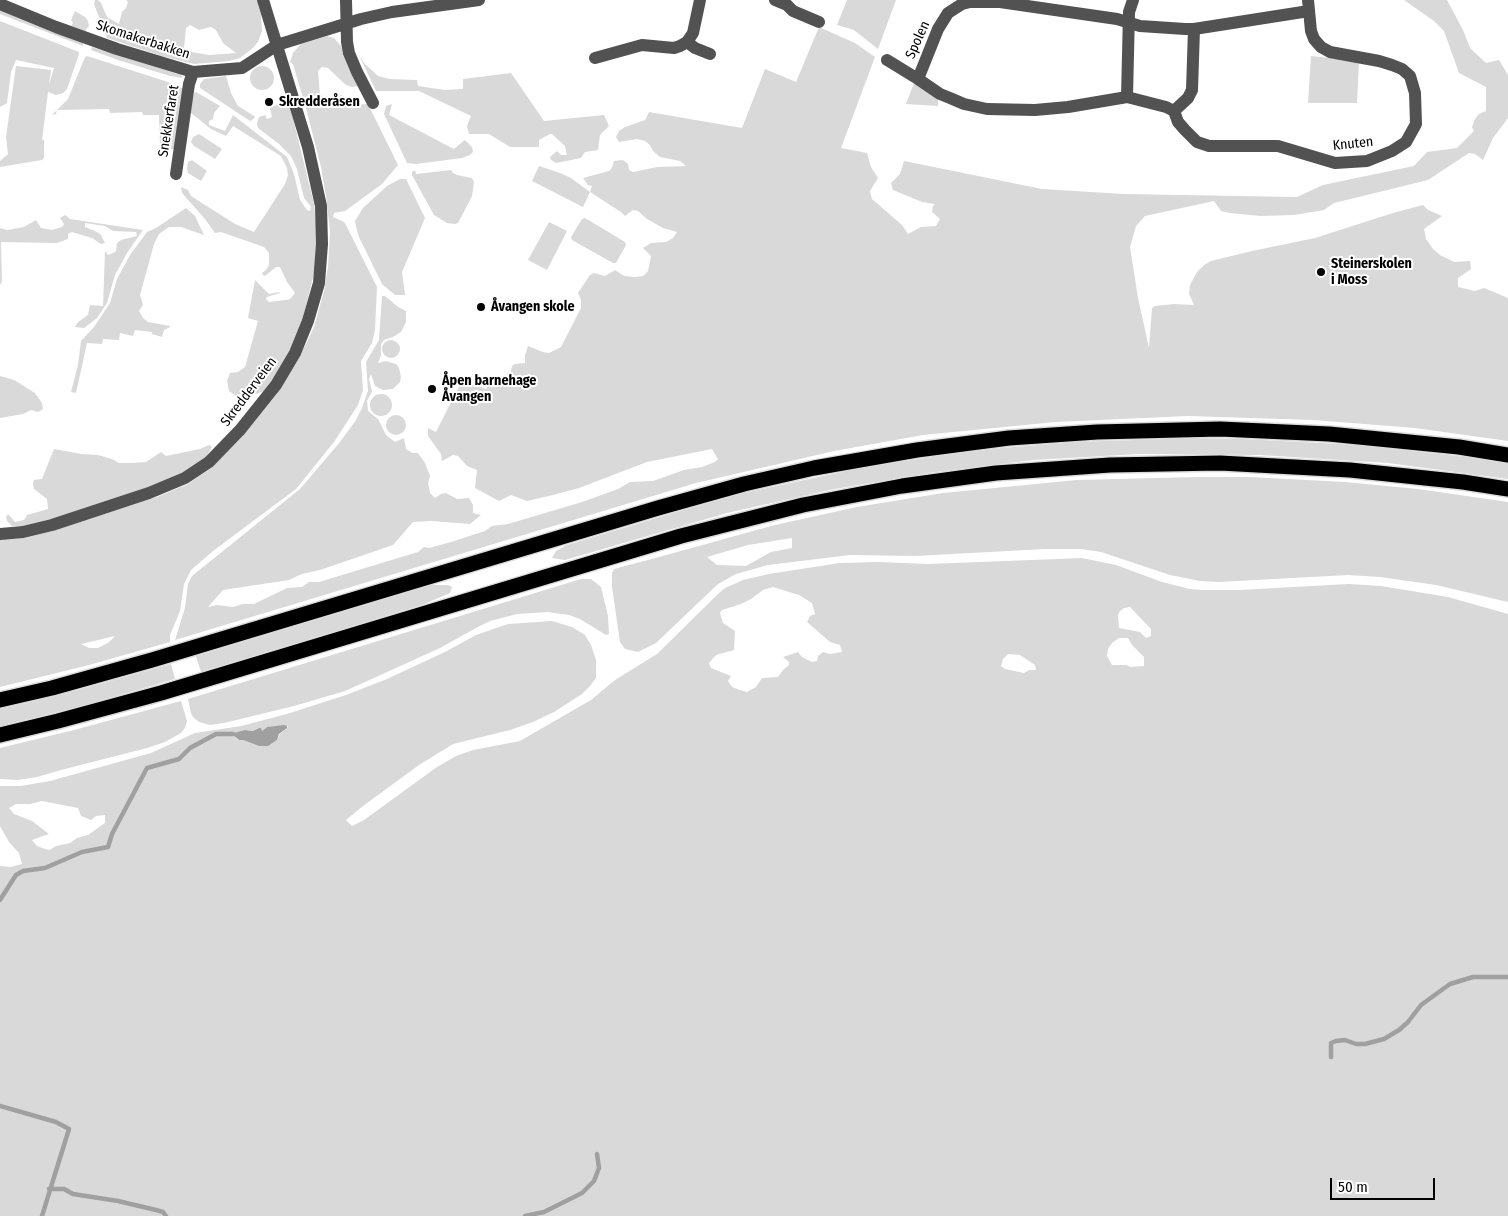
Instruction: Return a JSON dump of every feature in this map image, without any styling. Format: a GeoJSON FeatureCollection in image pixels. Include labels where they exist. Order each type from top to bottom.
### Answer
{"type":"FeatureCollection","features":[{"type":"Feature","properties":{"kind":"highway"},"geometry":{"type":"LineString","coordinates":[[0,700],[52,688],[187,650],[658,508],[744,484],[814,468],[917,450],[1009,438],[1097,432],[1220,429],[1329,434],[1459,447],[1508,455]]}},
{"type":"Feature","properties":{"kind":"highway"},"geometry":{"type":"LineString","coordinates":[[0,735],[58,722],[161,693],[681,536],[803,505],[902,486],[996,473],[1110,465],[1220,463],[1350,470],[1463,482],[1508,489]]}},
{"type":"Feature","properties":{"kind":"street","name":"Skredderveien"},"geometry":{"type":"LineString","coordinates":[[0,534],[18,533],[52,525],[139,496],[185,478],[209,462],[226,446],[266,399],[285,371],[303,336],[314,304],[321,261],[321,206],[313,166],[263,0]]}},
{"type":"Feature","properties":{"kind":"street"},"geometry":{"type":"LineString","coordinates":[[346,0],[349,53],[374,103]]}},
{"type":"Feature","properties":{"kind":"street","name":"Skomakerbakken"},"geometry":{"type":"LineString","coordinates":[[0,4],[117,49],[193,72],[242,68],[277,45],[347,23],[392,12],[479,0]]}},
{"type":"Feature","properties":{"kind":"street"},"geometry":{"type":"LineString","coordinates":[[594,58],[642,45],[674,48],[687,42],[693,33],[700,0]]}},
{"type":"Feature","properties":{"kind":"street"},"geometry":{"type":"LineString","coordinates":[[775,0],[787,5],[793,12],[819,22]]}},
{"type":"Feature","properties":{"kind":"street"},"geometry":{"type":"LineString","coordinates":[[1133,0],[1129,12],[1127,97],[1166,107],[1174,111],[1188,98],[1192,90],[1194,29]]}},
{"type":"Feature","properties":{"kind":"street","name":"Spolen"},"geometry":{"type":"LineString","coordinates":[[1127,97],[1044,109],[987,109],[964,104],[945,96],[918,80],[938,29],[948,12],[962,4],[1000,2],[1118,19],[1129,23]]}},
{"type":"Feature","properties":{"kind":"street","name":"Knuten"},"geometry":{"type":"LineString","coordinates":[[1129,23],[1140,26],[1194,29],[1308,6],[1314,39],[1324,49],[1330,52],[1392,64],[1410,76],[1415,93],[1416,124],[1410,137],[1401,146],[1377,158],[1335,163],[1278,146],[1209,146],[1197,142],[1178,122],[1174,111]]}},
{"type":"Feature","properties":{"kind":"street"},"geometry":{"type":"LineString","coordinates":[[687,42],[695,48],[710,54]]}},
{"type":"Feature","properties":{"kind":"street"},"geometry":{"type":"LineString","coordinates":[[887,60],[918,80]]}},
{"type":"Feature","properties":{"kind":"street","name":"Snekkerfaret"},"geometry":{"type":"LineString","coordinates":[[176,174],[189,84],[193,72]]}},
{"type":"Feature","properties":{"kind":"shaded area"},"geometry":{"type":"Polygon","coordinates":[[[95,0],[98,0],[107,17],[119,24],[122,12],[128,2],[126,0],[257,0],[261,15],[262,31],[258,42],[240,58],[229,61],[194,64],[107,38],[94,4],[95,0]],[[190,25],[186,28],[184,48],[191,52],[209,55],[236,53],[223,43],[216,30],[211,27],[199,30],[190,25]]]}},
{"type":"Feature","properties":{"kind":"shaded area"},"geometry":{"type":"Polygon","coordinates":[[[847,0],[896,0],[878,49],[854,30],[837,25],[847,0]]]}},
{"type":"Feature","properties":{"kind":"shaded area"},"geometry":{"type":"Polygon","coordinates":[[[1404,0],[1447,0],[1470,48],[1486,63],[1499,60],[1508,75],[1508,118],[1493,138],[1483,160],[1475,154],[1469,153],[1428,180],[1334,203],[1324,210],[1294,215],[1261,216],[1230,213],[1221,211],[1214,201],[1145,216],[1136,226],[1130,247],[1138,298],[1149,348],[1152,308],[1174,304],[1194,305],[1189,294],[1190,285],[1197,272],[1211,261],[1315,238],[1423,205],[1428,210],[1442,216],[1424,229],[1426,239],[1433,249],[1454,262],[1470,261],[1471,269],[1458,278],[1458,287],[1475,291],[1484,288],[1508,298],[1508,441],[1415,428],[1313,420],[1188,416],[1055,422],[923,435],[834,451],[696,483],[175,640],[185,608],[188,584],[192,576],[300,489],[356,420],[368,391],[366,362],[379,340],[382,296],[385,296],[406,311],[406,322],[401,332],[384,340],[381,344],[381,355],[378,363],[386,361],[396,364],[401,377],[400,382],[393,389],[383,390],[375,386],[371,374],[369,379],[372,391],[367,401],[368,411],[378,419],[386,435],[395,442],[404,438],[406,449],[412,453],[418,453],[425,463],[430,476],[428,483],[430,493],[435,498],[446,493],[457,499],[469,498],[473,505],[473,513],[481,515],[470,524],[431,521],[413,522],[393,545],[320,570],[302,574],[289,580],[223,590],[208,607],[217,605],[233,607],[243,604],[254,604],[287,588],[302,587],[309,582],[319,582],[418,552],[424,547],[429,548],[485,531],[492,526],[508,524],[582,502],[618,489],[630,482],[653,481],[684,470],[702,467],[718,459],[712,449],[647,462],[579,488],[553,495],[527,501],[511,495],[499,501],[475,488],[477,470],[467,466],[458,456],[453,455],[442,461],[441,454],[428,436],[428,428],[436,432],[457,390],[462,384],[470,383],[486,389],[490,382],[498,386],[504,386],[509,380],[512,366],[525,363],[528,346],[549,353],[561,347],[581,308],[581,300],[578,293],[590,275],[594,273],[605,276],[615,270],[624,276],[643,276],[648,271],[651,256],[643,248],[651,243],[666,242],[673,238],[677,232],[663,228],[647,219],[638,211],[633,210],[625,216],[590,192],[592,186],[588,185],[583,178],[609,171],[614,161],[623,160],[628,164],[629,170],[633,172],[657,167],[686,166],[680,161],[660,157],[645,141],[637,139],[619,142],[616,137],[619,131],[645,120],[649,112],[742,128],[765,69],[796,82],[819,27],[855,43],[875,57],[841,148],[867,153],[871,167],[878,178],[870,191],[872,199],[902,225],[908,234],[921,227],[936,226],[940,219],[932,212],[935,204],[922,202],[893,190],[891,183],[900,174],[904,161],[1042,189],[1123,194],[1297,197],[1323,185],[1414,166],[1427,152],[1457,148],[1474,131],[1472,127],[1475,119],[1479,114],[1486,111],[1486,87],[1459,73],[1444,31],[1434,21],[1404,0]]]}},
{"type":"Feature","properties":{"kind":"shaded area"},"geometry":{"type":"Polygon","coordinates":[[[0,10],[83,43],[83,46],[0,14],[0,10]]]}},
{"type":"Feature","properties":{"kind":"shaded area"},"geometry":{"type":"Polygon","coordinates":[[[75,11],[88,21],[89,26],[85,31],[71,26],[73,23],[71,20],[75,11]]]}},
{"type":"Feature","properties":{"kind":"shaded area"},"geometry":{"type":"Polygon","coordinates":[[[0,21],[79,52],[79,54],[67,89],[63,93],[56,95],[48,92],[42,140],[44,140],[44,158],[42,160],[0,167],[0,161],[8,154],[6,137],[16,66],[51,70],[49,85],[54,68],[16,60],[11,72],[7,103],[0,107],[0,21]]]}},
{"type":"Feature","properties":{"kind":"shaded area"},"geometry":{"type":"Polygon","coordinates":[[[327,36],[334,38],[341,46],[358,86],[346,85],[328,68],[322,67],[318,71],[320,95],[331,98],[342,95],[346,105],[368,104],[398,165],[382,184],[345,211],[334,213],[333,217],[344,222],[346,225],[377,287],[375,330],[372,343],[361,361],[363,390],[358,405],[334,442],[296,489],[213,551],[191,570],[184,584],[180,611],[170,635],[170,642],[89,665],[0,687],[0,540],[104,514],[157,497],[188,484],[211,468],[240,439],[276,395],[314,327],[324,291],[328,267],[330,231],[321,167],[306,108],[293,64],[290,62],[293,53],[301,44],[327,36]],[[115,636],[81,644],[89,648],[98,648],[108,643],[115,636]]]}},
{"type":"Feature","properties":{"kind":"shaded area"},"geometry":{"type":"Polygon","coordinates":[[[92,47],[181,75],[183,78],[170,76],[118,60],[91,50],[92,47]]]}},
{"type":"Feature","properties":{"kind":"shaded area"},"geometry":{"type":"Polygon","coordinates":[[[359,55],[365,64],[378,76],[390,79],[417,80],[418,86],[445,90],[463,89],[463,79],[511,73],[544,121],[604,115],[609,126],[600,135],[598,150],[585,152],[581,158],[556,163],[550,157],[557,151],[561,155],[567,155],[565,146],[552,134],[539,140],[539,147],[510,147],[489,134],[469,134],[467,126],[471,116],[419,91],[376,91],[359,55]]]}},
{"type":"Feature","properties":{"kind":"shaded area"},"geometry":{"type":"Polygon","coordinates":[[[87,56],[171,83],[167,141],[164,148],[160,146],[159,115],[143,115],[142,112],[110,113],[109,109],[57,110],[68,99],[87,56]]]}},
{"type":"Feature","properties":{"kind":"shaded area"},"geometry":{"type":"Polygon","coordinates":[[[1311,56],[1359,61],[1357,103],[1308,103],[1311,56]]]}},
{"type":"Feature","properties":{"kind":"shaded area"},"geometry":{"type":"Polygon","coordinates":[[[257,66],[267,66],[274,73],[274,83],[267,90],[257,90],[250,83],[250,73],[257,66]]]}},
{"type":"Feature","properties":{"kind":"shaded area"},"geometry":{"type":"Polygon","coordinates":[[[226,76],[231,93],[238,106],[255,117],[252,120],[250,121],[200,88],[200,84],[204,79],[226,76]]]}},
{"type":"Feature","properties":{"kind":"shaded area"},"geometry":{"type":"Polygon","coordinates":[[[914,83],[938,97],[938,106],[906,104],[914,83]]]}},
{"type":"Feature","properties":{"kind":"shaded area"},"geometry":{"type":"Polygon","coordinates":[[[178,88],[183,88],[176,149],[171,149],[178,88]]]}},
{"type":"Feature","properties":{"kind":"shaded area"},"geometry":{"type":"Polygon","coordinates":[[[196,92],[220,106],[214,113],[213,119],[209,121],[209,125],[225,131],[233,115],[287,157],[294,174],[300,200],[307,210],[310,211],[311,207],[304,198],[297,169],[291,156],[258,128],[257,123],[259,117],[265,115],[267,119],[272,117],[270,108],[285,101],[289,102],[314,204],[318,242],[315,269],[301,327],[292,347],[267,390],[256,394],[246,391],[236,396],[229,391],[227,381],[230,373],[238,372],[245,367],[258,321],[248,318],[255,280],[269,294],[280,293],[267,297],[266,299],[269,302],[290,299],[295,293],[280,267],[276,267],[265,276],[263,275],[262,273],[269,265],[269,253],[264,247],[221,232],[215,233],[182,193],[181,187],[188,190],[191,196],[235,224],[254,232],[285,184],[288,175],[287,168],[281,156],[233,126],[226,136],[211,129],[191,113],[194,93],[196,92]]]}},
{"type":"Feature","properties":{"kind":"shaded area"},"geometry":{"type":"Polygon","coordinates":[[[392,104],[389,115],[454,149],[465,140],[472,147],[473,152],[462,158],[416,164],[407,163],[384,114],[386,106],[392,104]]]}},
{"type":"Feature","properties":{"kind":"shaded area"},"geometry":{"type":"Polygon","coordinates":[[[199,134],[222,149],[215,159],[194,146],[191,142],[193,137],[199,134]]]}},
{"type":"Feature","properties":{"kind":"shaded area"},"geometry":{"type":"Polygon","coordinates":[[[192,160],[207,171],[201,181],[188,173],[188,162],[192,160]]]}},
{"type":"Feature","properties":{"kind":"shaded area"},"geometry":{"type":"Polygon","coordinates":[[[539,166],[571,178],[590,192],[583,207],[532,181],[539,166]]]}},
{"type":"Feature","properties":{"kind":"shaded area"},"geometry":{"type":"Polygon","coordinates":[[[415,170],[416,174],[451,170],[457,175],[472,178],[474,182],[472,196],[458,223],[447,223],[434,215],[412,175],[412,172],[415,170]]]}},
{"type":"Feature","properties":{"kind":"shaded area"},"geometry":{"type":"Polygon","coordinates":[[[400,179],[406,179],[425,218],[402,272],[405,295],[395,295],[382,284],[359,237],[355,221],[363,208],[387,186],[400,179]]]}},
{"type":"Feature","properties":{"kind":"shaded area"},"geometry":{"type":"Polygon","coordinates":[[[186,208],[195,216],[204,235],[181,227],[169,227],[159,234],[154,244],[140,295],[143,305],[139,311],[143,318],[148,322],[170,327],[164,330],[162,337],[152,334],[152,332],[135,330],[133,336],[120,333],[119,340],[103,339],[102,344],[87,343],[76,393],[71,392],[78,365],[81,341],[94,327],[110,303],[117,279],[130,255],[147,232],[186,208]]]}},
{"type":"Feature","properties":{"kind":"shaded area"},"geometry":{"type":"Polygon","coordinates":[[[65,215],[70,219],[143,230],[115,275],[107,303],[97,318],[84,328],[75,327],[78,322],[88,315],[90,305],[103,306],[105,251],[108,255],[113,253],[116,251],[117,243],[121,240],[137,236],[136,232],[113,231],[105,226],[85,223],[85,227],[101,235],[105,243],[101,244],[92,238],[72,232],[68,234],[68,239],[57,243],[1,242],[2,281],[0,284],[0,228],[7,230],[24,227],[36,220],[41,228],[52,230],[62,227],[64,224],[60,218],[65,215]]]}},
{"type":"Feature","properties":{"kind":"shaded area"},"geometry":{"type":"Polygon","coordinates":[[[585,218],[625,242],[626,245],[616,263],[572,240],[571,237],[582,219],[585,218]]]}},
{"type":"Feature","properties":{"kind":"shaded area"},"geometry":{"type":"Polygon","coordinates":[[[549,222],[567,231],[547,270],[528,260],[549,222]]]}},
{"type":"Feature","properties":{"kind":"shaded area"},"geometry":{"type":"Polygon","coordinates":[[[391,340],[397,343],[400,349],[397,355],[391,358],[385,355],[382,349],[385,343],[391,340]]]}},
{"type":"Feature","properties":{"kind":"shaded area"},"geometry":{"type":"Polygon","coordinates":[[[0,376],[14,380],[35,393],[42,403],[43,409],[38,412],[31,410],[23,414],[0,418],[0,376]]]}},
{"type":"Feature","properties":{"kind":"shaded area"},"geometry":{"type":"Polygon","coordinates":[[[381,394],[389,397],[392,405],[389,413],[381,416],[373,413],[370,405],[373,397],[381,394]]]}},
{"type":"Feature","properties":{"kind":"shaded area"},"geometry":{"type":"Polygon","coordinates":[[[392,415],[400,415],[406,421],[406,429],[400,435],[392,435],[386,429],[386,421],[392,415]]]}},
{"type":"Feature","properties":{"kind":"shaded area"},"geometry":{"type":"Polygon","coordinates":[[[1193,438],[1359,445],[1475,458],[1508,463],[1508,479],[1388,463],[1260,455],[1139,454],[1033,460],[928,473],[829,490],[727,513],[565,560],[552,558],[556,551],[567,545],[683,510],[744,493],[865,467],[1002,448],[1076,442],[1193,438]]]}},
{"type":"Feature","properties":{"kind":"shaded area"},"geometry":{"type":"Polygon","coordinates":[[[209,445],[212,447],[206,457],[175,478],[43,522],[26,526],[12,526],[7,521],[6,517],[8,514],[15,522],[24,520],[27,515],[48,509],[47,499],[34,489],[33,483],[34,480],[42,479],[54,449],[98,455],[119,463],[131,463],[146,462],[161,452],[166,456],[200,449],[209,445]]]}},
{"type":"Feature","properties":{"kind":"shaded area"},"geometry":{"type":"Polygon","coordinates":[[[1249,477],[1345,482],[1418,489],[1508,502],[1508,602],[1436,585],[1380,577],[1348,575],[1218,582],[1200,581],[1170,575],[1101,552],[1081,549],[1045,549],[915,556],[850,555],[768,565],[736,574],[718,584],[656,643],[638,652],[625,649],[620,642],[612,587],[612,573],[614,569],[775,525],[857,507],[943,493],[1077,480],[1249,477]],[[792,538],[748,545],[707,557],[717,565],[746,566],[771,552],[792,548],[792,538]]]}},
{"type":"Feature","properties":{"kind":"shaded area"},"geometry":{"type":"Polygon","coordinates":[[[1082,558],[1116,565],[1162,582],[1190,589],[1239,590],[1349,584],[1381,586],[1448,597],[1508,614],[1508,1216],[0,1216],[0,866],[11,867],[22,864],[19,853],[9,842],[0,826],[0,786],[21,786],[50,781],[151,753],[195,733],[241,726],[287,714],[346,695],[387,679],[445,652],[476,635],[508,624],[552,621],[572,627],[585,635],[596,660],[596,678],[582,694],[554,712],[533,722],[510,730],[453,744],[419,765],[363,806],[346,820],[352,826],[364,820],[437,767],[456,756],[473,750],[520,741],[591,700],[615,680],[657,654],[725,588],[743,580],[769,574],[840,563],[929,564],[1082,558]],[[773,587],[763,590],[751,599],[722,610],[720,613],[723,623],[735,631],[734,650],[716,655],[709,663],[711,668],[731,676],[728,681],[732,687],[747,692],[756,687],[762,678],[778,677],[789,665],[789,662],[783,657],[798,652],[802,657],[812,662],[817,661],[818,656],[823,652],[830,654],[842,652],[840,645],[830,642],[807,622],[810,616],[815,614],[812,603],[799,595],[773,587]],[[1130,607],[1124,608],[1119,612],[1118,616],[1119,628],[1140,632],[1146,638],[1151,636],[1151,629],[1130,607]],[[1119,638],[1108,649],[1107,656],[1112,665],[1144,666],[1144,657],[1128,638],[1119,638]],[[1008,654],[1003,659],[1001,666],[1005,669],[1024,673],[1029,670],[1036,670],[1035,665],[1020,655],[1008,654]],[[288,726],[267,727],[262,731],[258,728],[253,731],[247,730],[236,733],[235,737],[238,740],[259,746],[269,745],[277,740],[288,726]],[[42,801],[30,804],[16,804],[9,808],[14,814],[32,821],[49,834],[32,840],[37,846],[45,849],[50,850],[56,846],[70,843],[77,838],[88,835],[105,823],[105,815],[96,816],[91,820],[81,816],[78,808],[42,801]]]}},
{"type":"Feature","properties":{"kind":"shaded area"},"geometry":{"type":"Polygon","coordinates":[[[581,579],[591,579],[601,587],[608,616],[609,634],[606,635],[580,619],[569,615],[547,612],[517,614],[490,621],[440,648],[345,691],[294,706],[210,725],[199,722],[191,713],[188,699],[581,579]]]}},
{"type":"Feature","properties":{"kind":"shaded area"},"geometry":{"type":"Polygon","coordinates":[[[431,585],[448,585],[452,587],[450,593],[422,605],[201,672],[196,656],[431,585]]]}},
{"type":"Feature","properties":{"kind":"shaded area"},"geometry":{"type":"Polygon","coordinates":[[[171,664],[175,679],[71,709],[0,726],[0,709],[67,693],[171,664]]]}},
{"type":"Feature","properties":{"kind":"shaded area"},"geometry":{"type":"Polygon","coordinates":[[[181,701],[187,721],[185,728],[181,733],[165,742],[37,777],[18,780],[0,779],[0,748],[181,701]]]}},
{"type":"Feature","properties":{"kind":"shaded area"},"geometry":{"type":"Polygon","coordinates":[[[284,725],[287,728],[279,734],[277,740],[268,746],[259,746],[239,740],[233,735],[245,730],[253,731],[261,728],[262,731],[267,727],[284,725]]]}},
{"type":"Feature","properties":{"kind":"waterway"},"geometry":{"type":"LineString","coordinates":[[0,900],[16,875],[23,871],[45,868],[82,852],[108,847],[112,834],[147,768],[179,759],[190,748],[216,734],[233,734]]}},
{"type":"Feature","properties":{"kind":"waterway"},"geometry":{"type":"LineString","coordinates":[[1331,1057],[1331,1043],[1336,1041],[1345,1040],[1356,1044],[1365,1044],[1384,1039],[1399,1030],[1421,1005],[1450,984],[1473,977],[1508,977]]}},
{"type":"Feature","properties":{"kind":"waterway"},"geometry":{"type":"LineString","coordinates":[[0,1106],[56,1122],[69,1129],[42,1216]]}},
{"type":"Feature","properties":{"kind":"waterway"},"geometry":{"type":"LineString","coordinates":[[525,1216],[544,1212],[582,1193],[594,1181],[599,1168],[597,1154]]}},
{"type":"Feature","properties":{"kind":"waterway"},"geometry":{"type":"LineString","coordinates":[[49,1189],[64,1189],[73,1194],[118,1201],[163,1212],[166,1216]]}},
{"type":"Feature","properties":{"kind":"place","name":"Skredderåsen"},"geometry":{"type":"Point","coordinates":[269,102]}},
{"type":"Feature","properties":{"kind":"place","name":"Steinerskolen i Moss"},"geometry":{"type":"Point","coordinates":[1321,272]}},
{"type":"Feature","properties":{"kind":"place","name":"Åvangen skole"},"geometry":{"type":"Point","coordinates":[481,307]}},
{"type":"Feature","properties":{"kind":"place","name":"Åpen barnehage Åvangen"},"geometry":{"type":"Point","coordinates":[432,389]}}]}
